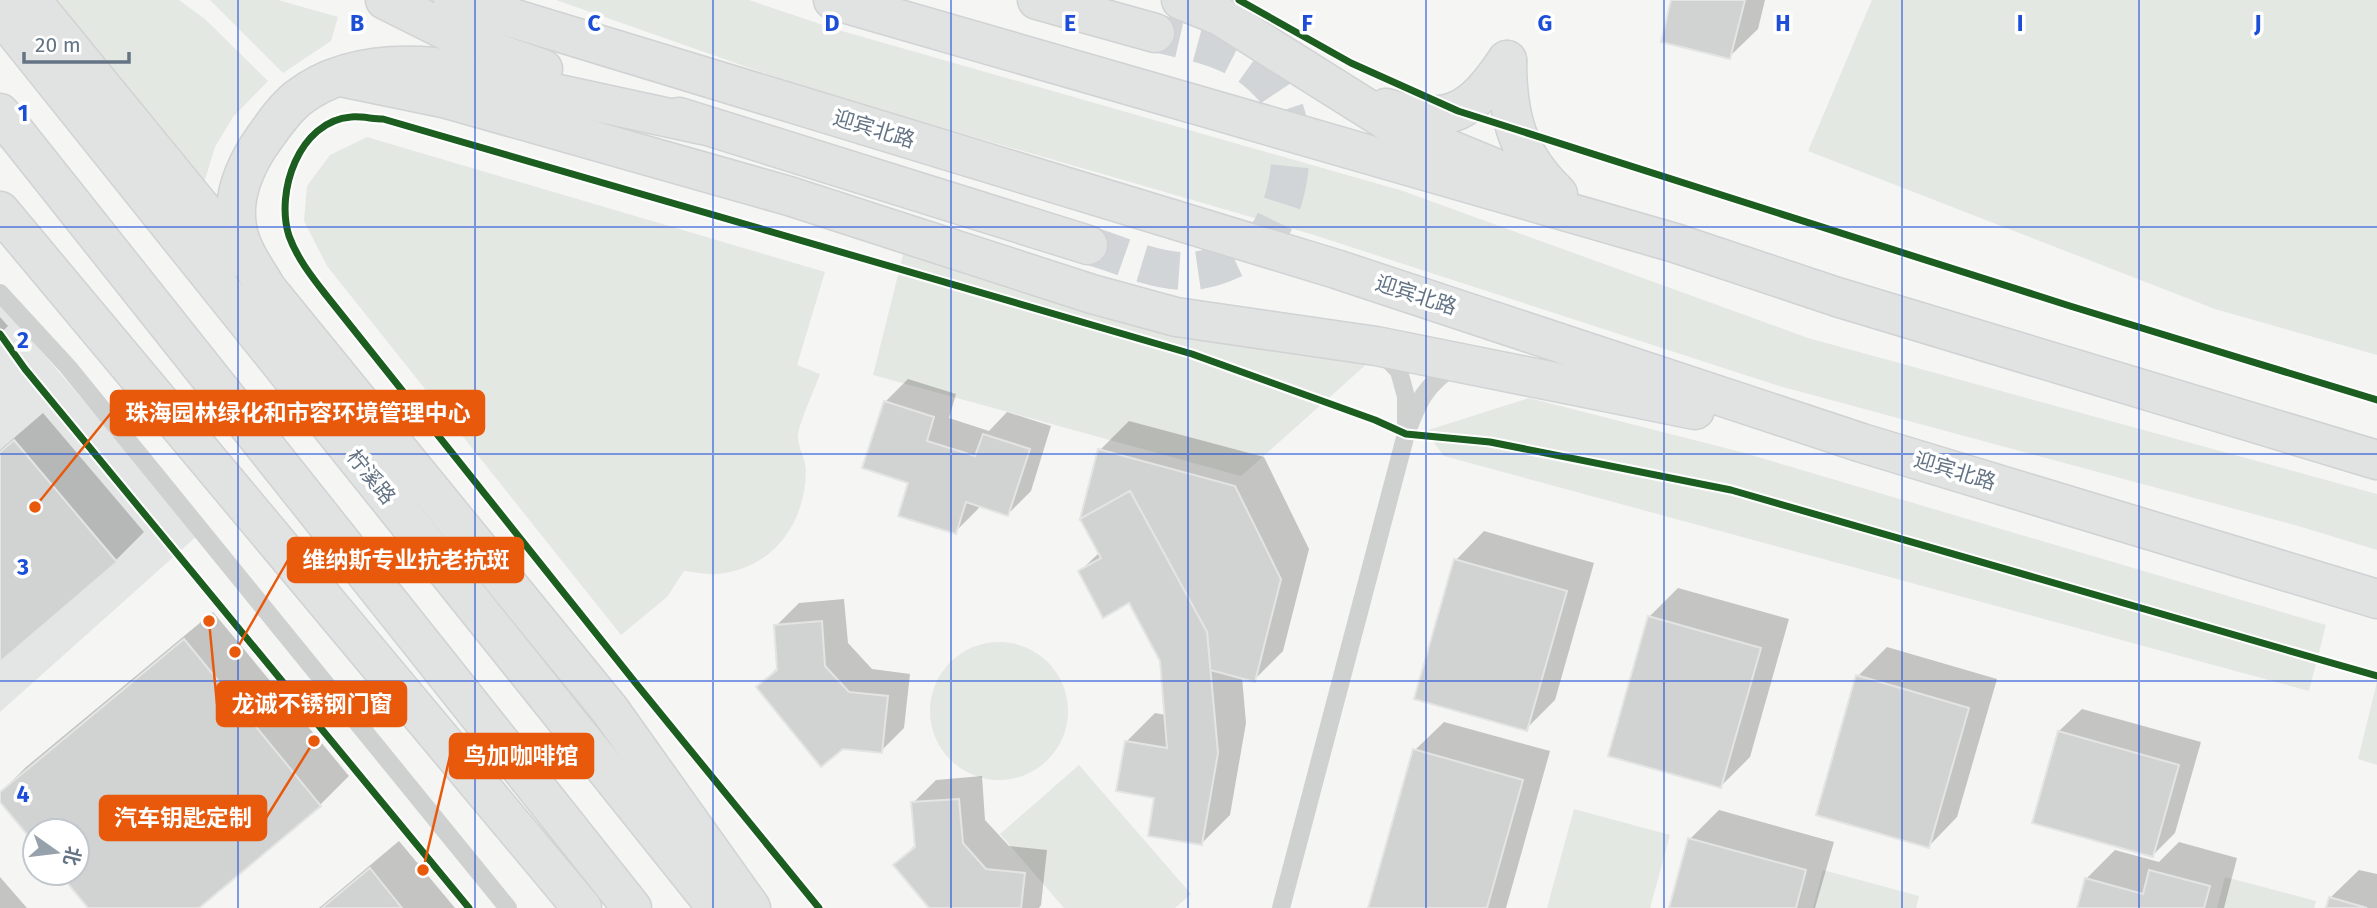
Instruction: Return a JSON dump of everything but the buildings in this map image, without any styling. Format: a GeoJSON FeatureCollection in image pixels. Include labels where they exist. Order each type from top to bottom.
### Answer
{"type":"FeatureCollection","features":[{"type":"Feature","properties":{"kind":"main road"},"geometry":{"type":"LineString","coordinates":[[31,0],[610,710],[751,908]]}},
{"type":"Feature","properties":{"kind":"main road"},"geometry":{"type":"LineString","coordinates":[[385,0],[477,46],[702,125],[1088,245]]}},
{"type":"Feature","properties":{"kind":"main road","name":"迎宾北路"},"geometry":{"type":"LineString","coordinates":[[453,0],[1336,269],[1862,443],[2377,599]]}},
{"type":"Feature","properties":{"kind":"main road"},"geometry":{"type":"LineString","coordinates":[[833,0],[1675,243],[1837,297],[2377,460]]}},
{"type":"Feature","properties":{"kind":"main road"},"geometry":{"type":"LineString","coordinates":[[1037,0],[1155,33]]}},
{"type":"Feature","properties":{"kind":"main road"},"geometry":{"type":"LineString","coordinates":[[1181,0],[1208,9],[1400,129],[1675,243]]}},
{"type":"Feature","properties":{"kind":"main road","name":"柠溪路"},"geometry":{"type":"LineString","coordinates":[[0,13],[717,908]]}},
{"type":"Feature","properties":{"kind":"main road"},"geometry":{"type":"LineString","coordinates":[[1342,92],[1409,115],[1443,115],[1458,111],[1487,90],[1507,60],[1508,104],[1514,127],[1534,167],[1558,194]]}},
{"type":"Feature","properties":{"kind":"main road"},"geometry":{"type":"LineString","coordinates":[[267,289],[237,231],[235,212],[242,177],[259,146],[286,109],[308,91],[340,77],[374,67],[403,64],[435,67],[702,125]]}},
{"type":"Feature","properties":{"kind":"main road"},"geometry":{"type":"LineString","coordinates":[[340,77],[447,99],[789,196],[1092,294],[1176,317],[1376,346],[1862,443]]}},
{"type":"Feature","properties":{"kind":"main road"},"geometry":{"type":"LineString","coordinates":[[0,113],[632,908]]}},
{"type":"Feature","properties":{"kind":"main road"},"geometry":{"type":"LineString","coordinates":[[0,211],[582,908]]}},
{"type":"Feature","properties":{"kind":"lane"},"geometry":{"type":"LineString","coordinates":[[0,293],[68,368],[508,908]]}},
{"type":"Feature","properties":{"kind":"lane"},"geometry":{"type":"LineString","coordinates":[[1376,346],[1399,371],[1406,397],[1406,434]]}},
{"type":"Feature","properties":{"kind":"lane"},"geometry":{"type":"LineString","coordinates":[[1281,908],[1406,434],[1420,398],[1436,378],[1459,362]]}},
{"type":"Feature","properties":{"kind":"shaded area"},"geometry":{"type":"Polygon","coordinates":[[[40,0],[179,0],[205,19],[268,81],[233,117],[215,147],[201,193],[40,0]]]}},
{"type":"Feature","properties":{"kind":"shaded area"},"geometry":{"type":"Polygon","coordinates":[[[210,0],[278,0],[338,17],[331,41],[283,73],[210,0]]]}},
{"type":"Feature","properties":{"kind":"shaded area"},"geometry":{"type":"Polygon","coordinates":[[[556,0],[749,0],[835,29],[1403,191],[1808,338],[2377,494],[2377,550],[2298,526],[1779,386],[1314,235],[818,92],[556,0]]]}},
{"type":"Feature","properties":{"kind":"shaded area"},"geometry":{"type":"Polygon","coordinates":[[[1872,0],[2377,0],[2377,355],[2215,309],[1808,151],[1872,0]]]}},
{"type":"Feature","properties":{"kind":"shaded area"},"geometry":{"type":"Polygon","coordinates":[[[367,137],[825,272],[797,365],[820,374],[798,435],[806,466],[804,491],[792,526],[782,541],[754,563],[737,570],[713,574],[684,571],[667,597],[621,635],[327,266],[304,221],[307,186],[330,155],[367,137]]]}},
{"type":"Feature","properties":{"kind":"shaded area"},"geometry":{"type":"Polygon","coordinates":[[[905,247],[1369,362],[1241,476],[873,375],[905,247]]]}},
{"type":"Feature","properties":{"kind":"shaded area"},"geometry":{"type":"Polygon","coordinates":[[[0,303],[198,535],[0,712],[0,303]]]}},
{"type":"Feature","properties":{"kind":"shaded area"},"geometry":{"type":"Polygon","coordinates":[[[1529,398],[1741,452],[2326,625],[2309,691],[1444,456],[1425,431],[1529,398]]]}},
{"type":"Feature","properties":{"kind":"shaded area"},"geometry":{"type":"Polygon","coordinates":[[[999,642],[1025,648],[1047,663],[1062,685],[1068,711],[1062,737],[1047,759],[1025,774],[999,780],[973,774],[951,759],[936,737],[930,711],[936,685],[951,663],[973,648],[999,642]]]}},
{"type":"Feature","properties":{"kind":"shaded area"},"geometry":{"type":"Polygon","coordinates":[[[2377,682],[2377,765],[2358,759],[2377,682]]]}},
{"type":"Feature","properties":{"kind":"shaded area"},"geometry":{"type":"Polygon","coordinates":[[[1079,765],[1191,894],[1175,908],[1064,908],[1000,834],[1079,765]]]}},
{"type":"Feature","properties":{"kind":"shaded area"},"geometry":{"type":"Polygon","coordinates":[[[1574,809],[1670,835],[1650,908],[1547,908],[1574,809]]]}},
{"type":"Feature","properties":{"kind":"shaded area"},"geometry":{"type":"Polygon","coordinates":[[[1823,870],[1919,896],[1916,908],[1813,908],[1823,870]]]}},
{"type":"Feature","properties":{"kind":"shaded area"},"geometry":{"type":"Polygon","coordinates":[[[2225,877],[2316,901],[2314,908],[2217,908],[2225,877]]]}},
{"type":"Feature","properties":{"kind":"tunnel"},"geometry":{"type":"LineString","coordinates":[[1088,245],[1152,266],[1179,271],[1201,270],[1233,259],[1261,242],[1276,220],[1283,202],[1288,182],[1290,140],[1288,121],[1273,88],[1247,64],[1233,56],[1204,45],[1155,33]]}},
{"type":"Feature","properties":{"kind":"cycle path"},"geometry":{"type":"LineString","coordinates":[[1239,0],[1351,63],[1458,111],[2070,306],[2377,400]]}},
{"type":"Feature","properties":{"kind":"cycle path"},"geometry":{"type":"LineString","coordinates":[[819,908],[638,686],[305,267],[289,236],[285,199],[295,162],[317,131],[333,121],[351,117],[383,119],[1192,354],[1375,420],[1406,434],[1490,442],[1731,490],[2377,676]]}},
{"type":"Feature","properties":{"kind":"cycle path"},"geometry":{"type":"LineString","coordinates":[[0,334],[25,369],[469,908]]}},
{"type":"Feature","properties":{"kind":"place","name":"珠海园林绿化和市容环境管理中心"},"geometry":{"type":"Point","coordinates":[35,507]}},
{"type":"Feature","properties":{"kind":"place","name":"龙诚不锈钢门窗"},"geometry":{"type":"Point","coordinates":[209,621]}},
{"type":"Feature","properties":{"kind":"place","name":"维纳斯专业抗老抗斑"},"geometry":{"type":"Point","coordinates":[235,652]}},
{"type":"Feature","properties":{"kind":"place","name":"汽车钥匙定制"},"geometry":{"type":"Point","coordinates":[314,741]}},
{"type":"Feature","properties":{"kind":"place","name":"鸟加咖啡馆"},"geometry":{"type":"Point","coordinates":[423,870]}}]}
